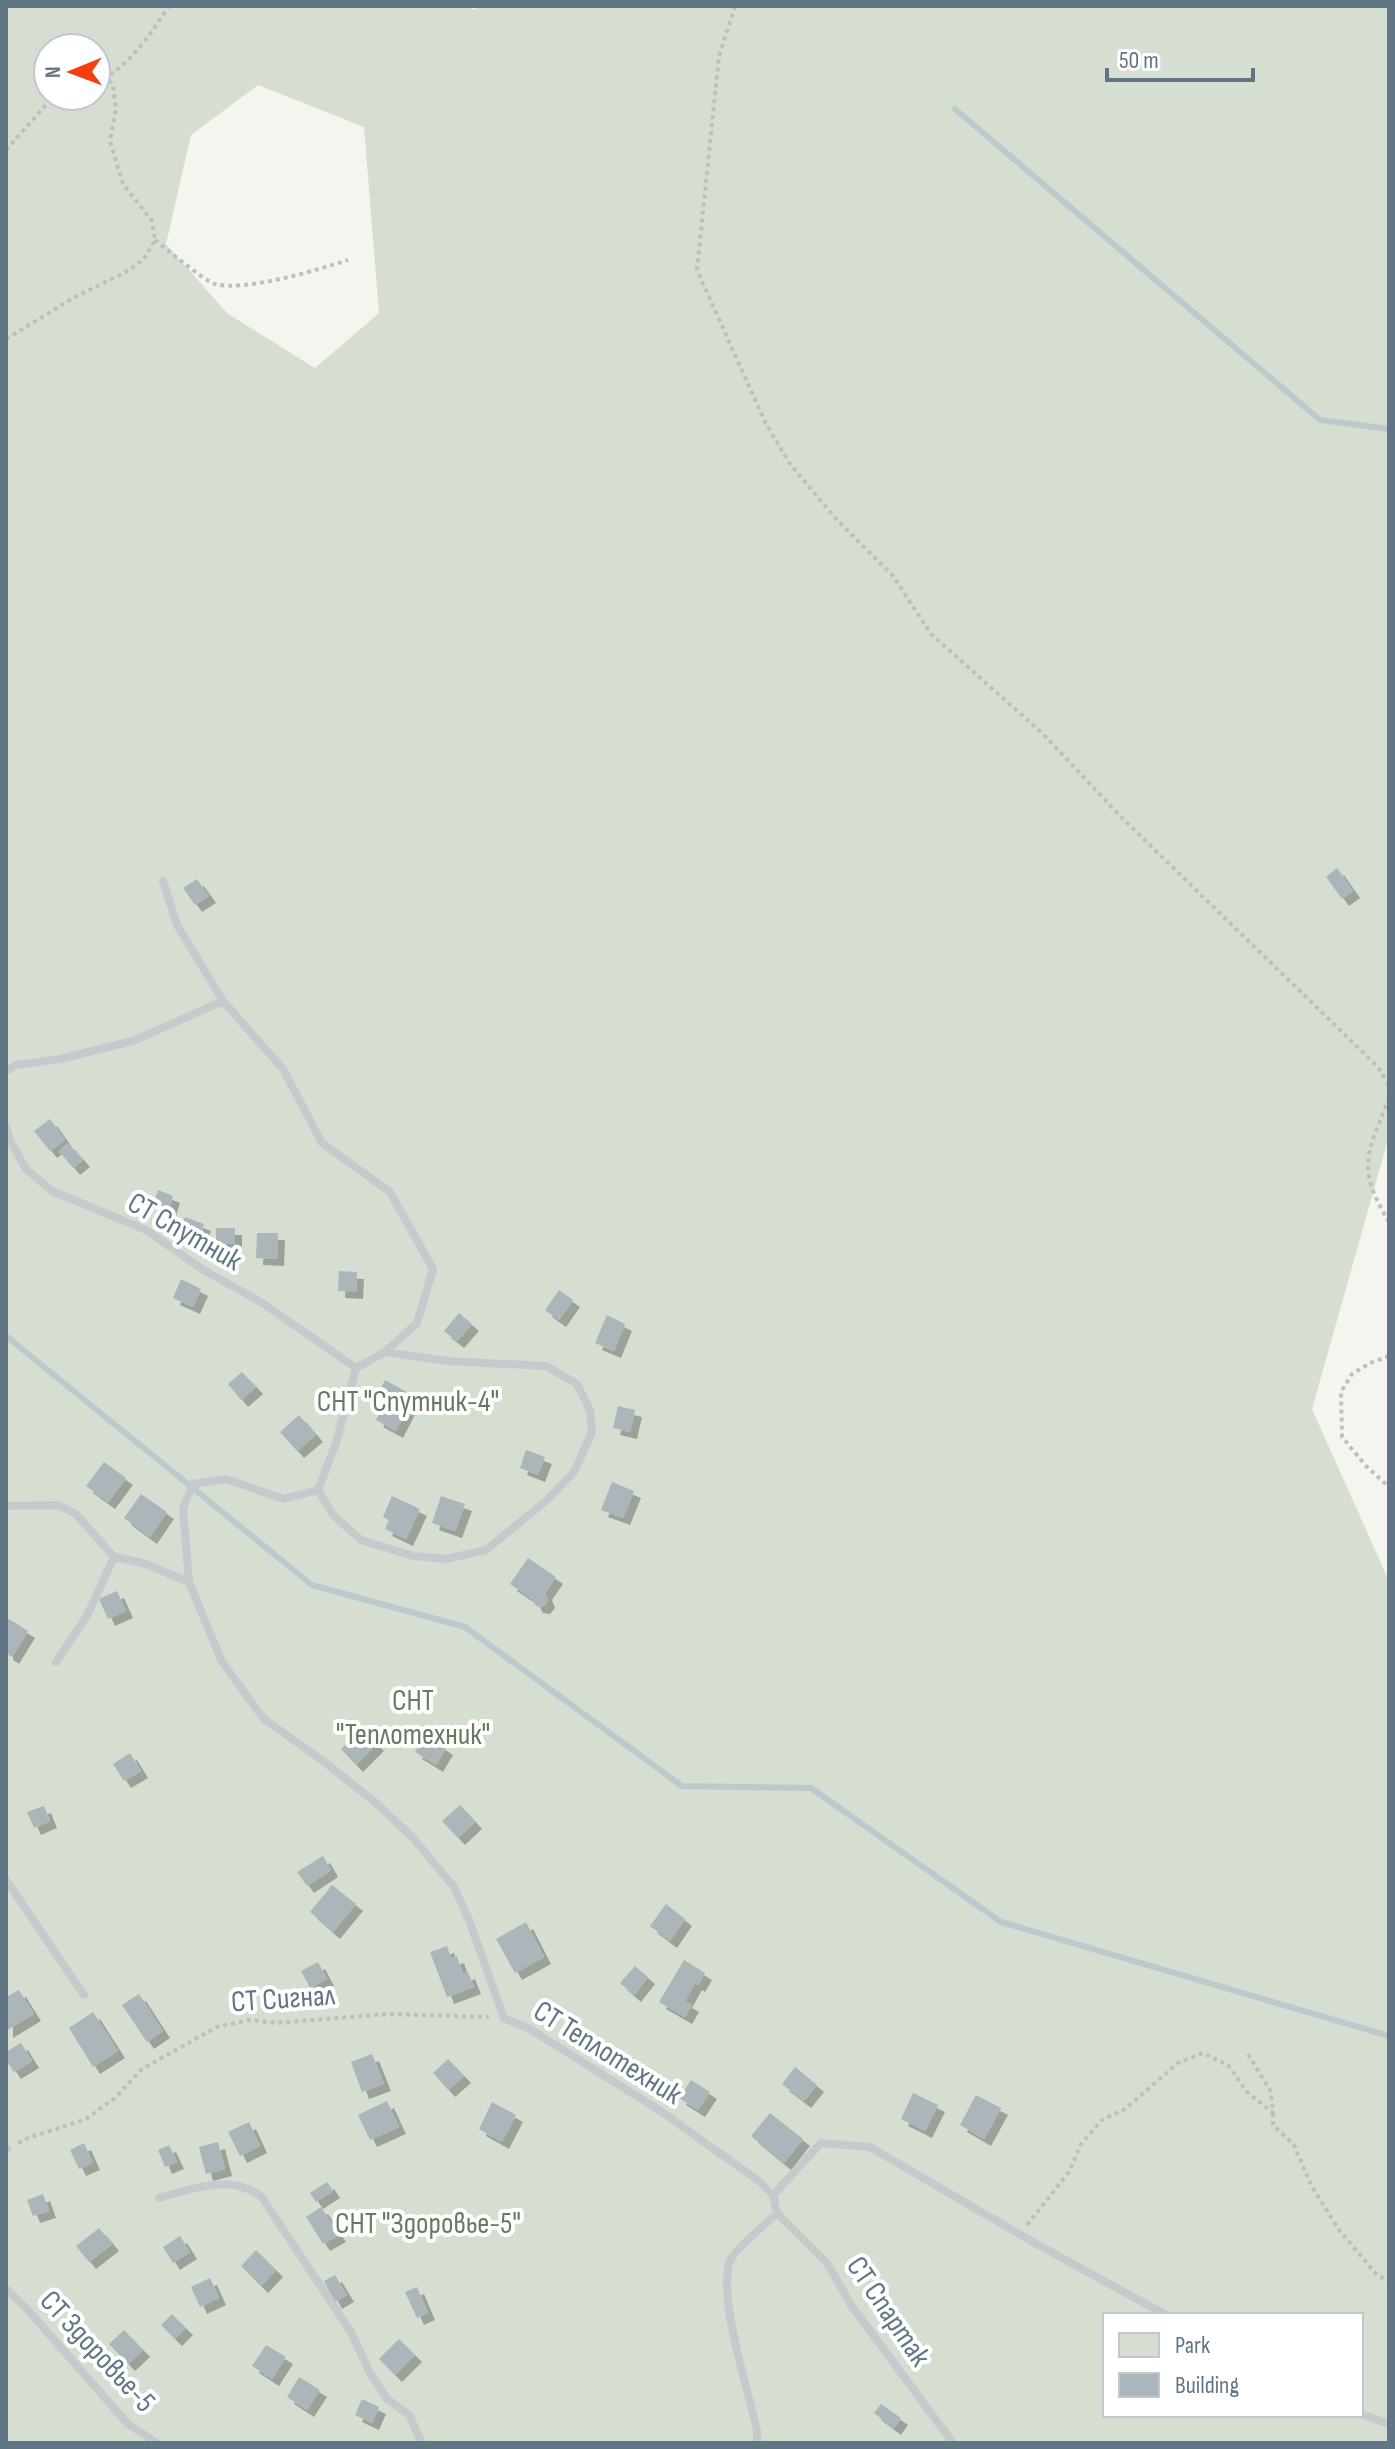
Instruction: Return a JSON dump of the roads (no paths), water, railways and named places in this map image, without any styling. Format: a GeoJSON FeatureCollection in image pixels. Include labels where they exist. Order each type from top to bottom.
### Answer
{"type":"FeatureCollection","features":[{"type":"Feature","properties":{"kind":"lane"},"geometry":{"type":"LineString","coordinates":[[163,881],[177,925],[223,1001],[283,1069],[322,1143],[390,1192],[433,1269],[417,1323],[385,1352],[356,1368],[336,1443],[318,1490],[333,1515],[361,1540],[413,1556],[446,1559],[486,1550],[547,1500],[574,1472],[592,1432],[590,1410],[577,1384],[546,1366],[447,1361],[385,1352]]}},
{"type":"Feature","properties":{"kind":"lane"},"geometry":{"type":"LineString","coordinates":[[6,1071],[16,1065],[60,1059],[133,1041],[223,1001]]}},
{"type":"Feature","properties":{"kind":"lane","name":"СТ Спутник"},"geometry":{"type":"LineString","coordinates":[[6,1127],[26,1169],[52,1191],[146,1230],[202,1269],[264,1304],[356,1368]]}},
{"type":"Feature","properties":{"kind":"lane","name":"СТ Теплотехник"},"geometry":{"type":"LineString","coordinates":[[318,1490],[283,1499],[226,1479],[193,1484],[183,1508],[189,1582],[222,1662],[264,1719],[376,1803],[412,1837],[454,1887],[504,2018],[530,2029],[659,2110],[760,2182],[773,2195]]}},
{"type":"Feature","properties":{"kind":"lane"},"geometry":{"type":"LineString","coordinates":[[6,1506],[58,1505],[76,1514],[114,1557],[143,1563],[189,1582]]}},
{"type":"Feature","properties":{"kind":"lane"},"geometry":{"type":"LineString","coordinates":[[56,1662],[87,1616],[114,1557]]}},
{"type":"Feature","properties":{"kind":"lane"},"geometry":{"type":"LineString","coordinates":[[6,1880],[84,1995]]}},
{"type":"Feature","properties":{"kind":"lane"},"geometry":{"type":"LineString","coordinates":[[757,2443],[726,2289],[730,2259],[777,2213],[773,2195],[821,2143],[870,2147],[1162,2313]]}},
{"type":"Feature","properties":{"kind":"lane"},"geometry":{"type":"LineString","coordinates":[[159,2198],[214,2184],[250,2189],[261,2196],[351,2332],[369,2371],[387,2399],[409,2415],[422,2443]]}},
{"type":"Feature","properties":{"kind":"lane","name":"СТ Спартак"},"geometry":{"type":"LineString","coordinates":[[777,2213],[827,2263],[851,2305],[953,2443]]}},
{"type":"Feature","properties":{"kind":"lane","name":"СТ Здоровье-5"},"geometry":{"type":"LineString","coordinates":[[6,2289],[128,2424],[157,2443]]}},
{"type":"Feature","properties":{"kind":"lane"},"geometry":{"type":"LineString","coordinates":[[1363,2415],[1389,2424]]}},
{"type":"Feature","properties":{"kind":"waterway"},"geometry":{"type":"LineString","coordinates":[[955,109],[1320,420],[1389,429]]}},
{"type":"Feature","properties":{"kind":"waterway"},"geometry":{"type":"LineString","coordinates":[[6,1336],[312,1585],[465,1627],[682,1786],[811,1788],[1001,1922],[1389,2036]]}},
{"type":"Feature","properties":{"kind":"park label","name":"СНТ \"Спутник-4\""},"geometry":{"type":"Point","coordinates":[408,1401]}},
{"type":"Feature","properties":{"kind":"park label","name":"СНТ \"Теплотехник\""},"geometry":{"type":"Point","coordinates":[413,1717]}},
{"type":"Feature","properties":{"kind":"park label","name":"СНТ \"Здоровье-5\""},"geometry":{"type":"Point","coordinates":[428,2223]}}]}
